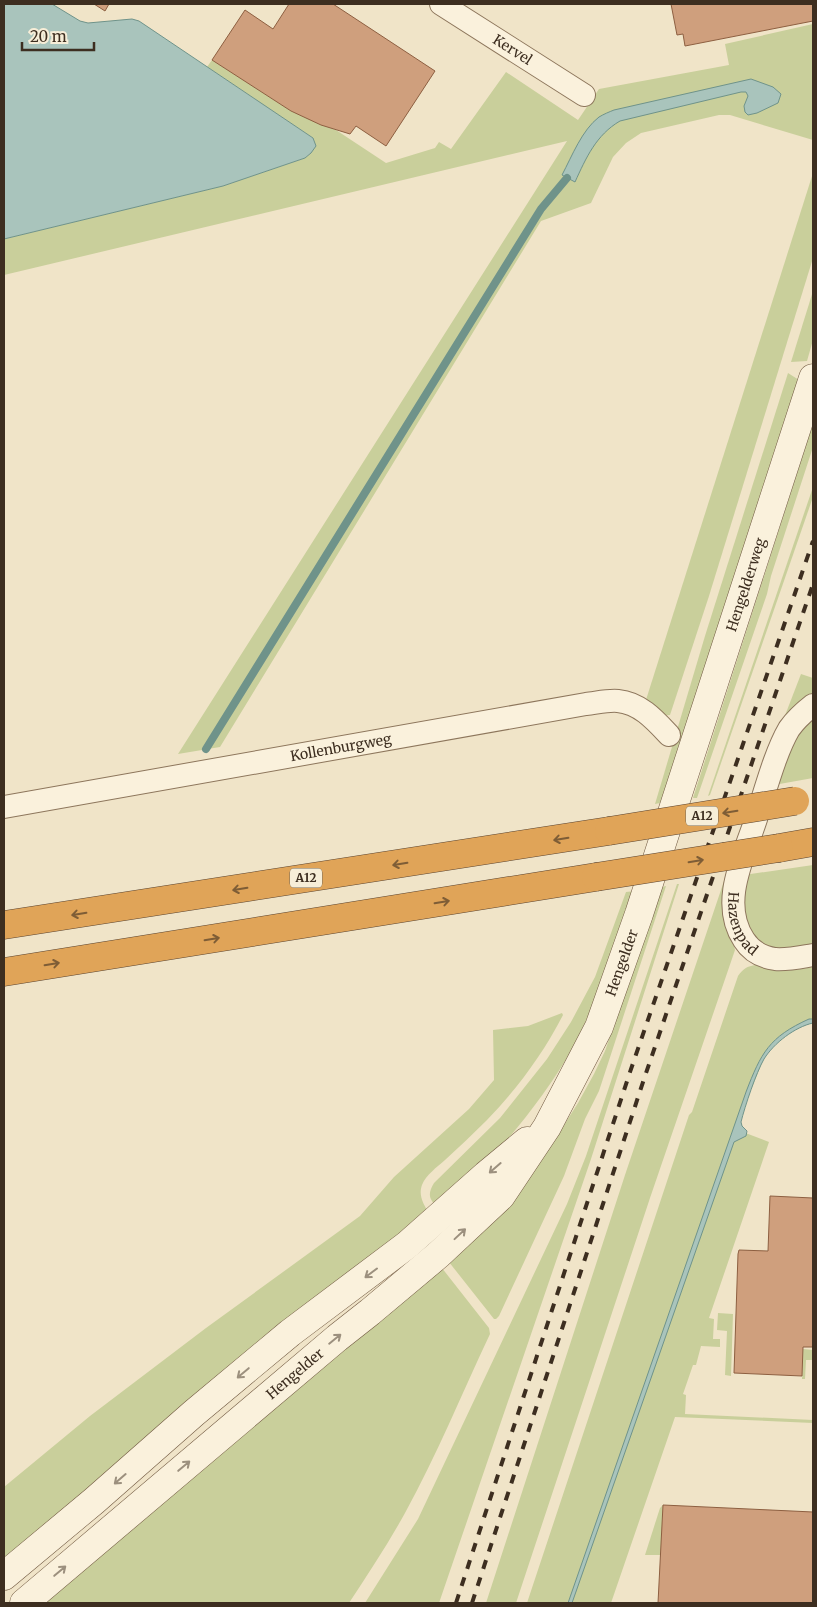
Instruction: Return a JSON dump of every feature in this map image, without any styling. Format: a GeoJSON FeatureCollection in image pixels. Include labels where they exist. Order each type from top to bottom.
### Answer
{"type":"FeatureCollection","features":[{"type":"Feature","properties":{"kind":"highway","name":"A12"},"geometry":{"type":"LineString","coordinates":[[4,926],[804,800]]}},
{"type":"Feature","properties":{"kind":"highway"},"geometry":{"type":"LineString","coordinates":[[4,972],[813,842]]}},
{"type":"Feature","properties":{"kind":"main road","name":"Hengelderweg"},"geometry":{"type":"LineString","coordinates":[[679,791],[813,378]]}},
{"type":"Feature","properties":{"kind":"main road","name":"Hengelder"},"geometry":{"type":"LineString","coordinates":[[24,1603],[329,1344],[438,1255],[501,1196],[547,1127],[599,1027],[639,914],[679,791]]}},
{"type":"Feature","properties":{"kind":"main road","name":"Hengelder"},"geometry":{"type":"LineString","coordinates":[[4,1576],[290,1334],[407,1245],[514,1152],[547,1127]]}},
{"type":"Feature","properties":{"kind":"street","name":"Kervel"},"geometry":{"type":"LineString","coordinates":[[441,4],[584,95]]}},
{"type":"Feature","properties":{"kind":"street","name":"Kollenburgweg"},"geometry":{"type":"LineString","coordinates":[[4,807],[576,706],[617,701],[635,706],[651,716],[669,735]]}},
{"type":"Feature","properties":{"kind":"street","name":"Hazenpad"},"geometry":{"type":"LineString","coordinates":[[813,704],[789,730],[770,777],[737,877],[733,904],[733,916],[738,931],[748,946],[756,952],[765,957],[777,959],[813,955]]}},
{"type":"Feature","properties":{"kind":"green space"},"geometry":{"type":"Polygon","coordinates":[[[813,24],[813,140],[730,115],[719,115],[641,133],[626,143],[613,157],[591,203],[541,221],[220,747],[178,754],[567,141],[4,275],[4,239],[223,186],[305,158],[311,153],[313,138],[207,67],[212,60],[291,111],[336,130],[386,163],[435,148],[439,142],[451,149],[506,72],[578,120],[599,89],[729,65],[725,44],[813,24]]]}},
{"type":"Feature","properties":{"kind":"green space"},"geometry":{"type":"Polygon","coordinates":[[[813,173],[813,258],[709,596],[670,715],[661,716],[645,703],[813,173]]]}},
{"type":"Feature","properties":{"kind":"green space"},"geometry":{"type":"Polygon","coordinates":[[[813,291],[813,340],[807,361],[791,362],[813,291]]]}},
{"type":"Feature","properties":{"kind":"green space"},"geometry":{"type":"Polygon","coordinates":[[[788,373],[799,380],[665,802],[655,804],[705,636],[788,373]]]}},
{"type":"Feature","properties":{"kind":"green space"},"geometry":{"type":"Polygon","coordinates":[[[813,423],[813,447],[771,576],[767,594],[697,798],[693,798],[813,423]]]}},
{"type":"Feature","properties":{"kind":"green space"},"geometry":{"type":"Polygon","coordinates":[[[813,487],[813,497],[710,795],[708,796],[813,487]]]}},
{"type":"Feature","properties":{"kind":"green space"},"geometry":{"type":"Polygon","coordinates":[[[801,674],[813,678],[813,694],[757,788],[801,674]]]}},
{"type":"Feature","properties":{"kind":"green space"},"geometry":{"type":"Polygon","coordinates":[[[813,717],[813,778],[774,785],[785,757],[794,741],[813,717]]]}},
{"type":"Feature","properties":{"kind":"green space"},"geometry":{"type":"Polygon","coordinates":[[[813,865],[813,951],[773,952],[747,932],[740,896],[744,875],[813,865]]]}},
{"type":"Feature","properties":{"kind":"green space"},"geometry":{"type":"Polygon","coordinates":[[[733,876],[733,941],[735,950],[650,1198],[516,1603],[486,1603],[625,1175],[725,878],[733,876]]]}},
{"type":"Feature","properties":{"kind":"green space"},"geometry":{"type":"Polygon","coordinates":[[[677,884],[679,884],[591,1159],[439,1603],[365,1603],[418,1519],[567,1204],[586,1156],[677,884]]]}},
{"type":"Feature","properties":{"kind":"green space"},"geometry":{"type":"Polygon","coordinates":[[[666,886],[599,1091],[585,1119],[564,1176],[499,1316],[494,1319],[445,1257],[550,1147],[578,1103],[605,1051],[662,887],[666,886]]]}},
{"type":"Feature","properties":{"kind":"green space"},"geometry":{"type":"Polygon","coordinates":[[[635,891],[599,991],[582,1030],[564,1063],[537,1103],[506,1141],[439,1209],[430,1197],[430,1191],[434,1183],[500,1118],[547,1059],[571,1022],[595,977],[626,892],[635,891]]]}},
{"type":"Feature","properties":{"kind":"green space"},"geometry":{"type":"Polygon","coordinates":[[[756,965],[784,970],[813,967],[813,1022],[783,1035],[766,1053],[735,1129],[769,1142],[709,1318],[714,1319],[713,1339],[720,1339],[720,1347],[701,1346],[696,1365],[693,1365],[683,1394],[686,1395],[685,1414],[813,1420],[813,1423],[675,1417],[611,1603],[527,1603],[689,1115],[692,1112],[738,976],[746,968],[756,965]]]}},
{"type":"Feature","properties":{"kind":"green space"},"geometry":{"type":"Polygon","coordinates":[[[562,1013],[563,1015],[547,1044],[509,1096],[424,1181],[421,1196],[429,1214],[4,1564],[4,1487],[90,1416],[206,1328],[360,1216],[394,1177],[469,1109],[494,1080],[493,1030],[528,1026],[562,1013]]]}},
{"type":"Feature","properties":{"kind":"green space"},"geometry":{"type":"Polygon","coordinates":[[[438,1263],[489,1328],[490,1334],[417,1491],[392,1536],[349,1603],[38,1603],[438,1263]]]}},
{"type":"Feature","properties":{"kind":"green space"},"geometry":{"type":"Polygon","coordinates":[[[718,1313],[733,1314],[731,1376],[725,1375],[727,1331],[717,1330],[718,1313]]]}},
{"type":"Feature","properties":{"kind":"green space"},"geometry":{"type":"Polygon","coordinates":[[[803,1349],[813,1350],[813,1360],[806,1360],[805,1379],[802,1379],[803,1349]]]}},
{"type":"Feature","properties":{"kind":"green space"},"geometry":{"type":"Polygon","coordinates":[[[663,1505],[661,1555],[645,1555],[660,1508],[663,1505]]]}},
{"type":"Feature","properties":{"kind":"water"},"geometry":{"type":"Polygon","coordinates":[[[4,4],[52,4],[80,21],[88,23],[132,19],[139,21],[313,138],[316,146],[305,158],[223,186],[4,239],[4,4]]]}},
{"type":"Feature","properties":{"kind":"water"},"geometry":{"type":"Polygon","coordinates":[[[751,79],[773,87],[781,94],[778,103],[748,115],[745,112],[744,106],[748,96],[746,92],[741,92],[620,121],[598,140],[575,182],[562,175],[582,136],[599,117],[614,110],[751,79]]]}},
{"type":"Feature","properties":{"kind":"water"},"geometry":{"type":"Polygon","coordinates":[[[809,1019],[813,1019],[813,1023],[792,1032],[773,1047],[764,1059],[758,1072],[741,1122],[747,1131],[746,1136],[734,1142],[572,1603],[568,1603],[751,1078],[762,1057],[775,1040],[809,1019]]]}},
{"type":"Feature","properties":{"kind":"building"},"geometry":{"type":"Polygon","coordinates":[[[94,4],[109,4],[105,11],[94,4]]]}},
{"type":"Feature","properties":{"kind":"building"},"geometry":{"type":"Polygon","coordinates":[[[289,4],[333,4],[435,71],[386,146],[356,126],[350,134],[321,125],[291,111],[212,60],[245,10],[273,29],[289,4]]]}},
{"type":"Feature","properties":{"kind":"building"},"geometry":{"type":"Polygon","coordinates":[[[671,4],[813,4],[813,21],[685,46],[683,34],[677,35],[671,4]]]}},
{"type":"Feature","properties":{"kind":"building"},"geometry":{"type":"Polygon","coordinates":[[[770,1196],[813,1198],[813,1347],[803,1347],[802,1376],[734,1373],[738,1254],[739,1250],[768,1251],[770,1196]]]}},
{"type":"Feature","properties":{"kind":"building"},"geometry":{"type":"Polygon","coordinates":[[[663,1505],[813,1512],[813,1603],[658,1603],[663,1505]]]}},
{"type":"Feature","properties":{"kind":"waterway"},"geometry":{"type":"LineString","coordinates":[[206,749],[541,209],[567,178]]}},
{"type":"Feature","properties":{"kind":"railway"},"geometry":{"type":"LineString","coordinates":[[456,1603],[630,1072],[813,541]]}},
{"type":"Feature","properties":{"kind":"railway"},"geometry":{"type":"LineString","coordinates":[[472,1603],[645,1076],[813,584]]}}]}
